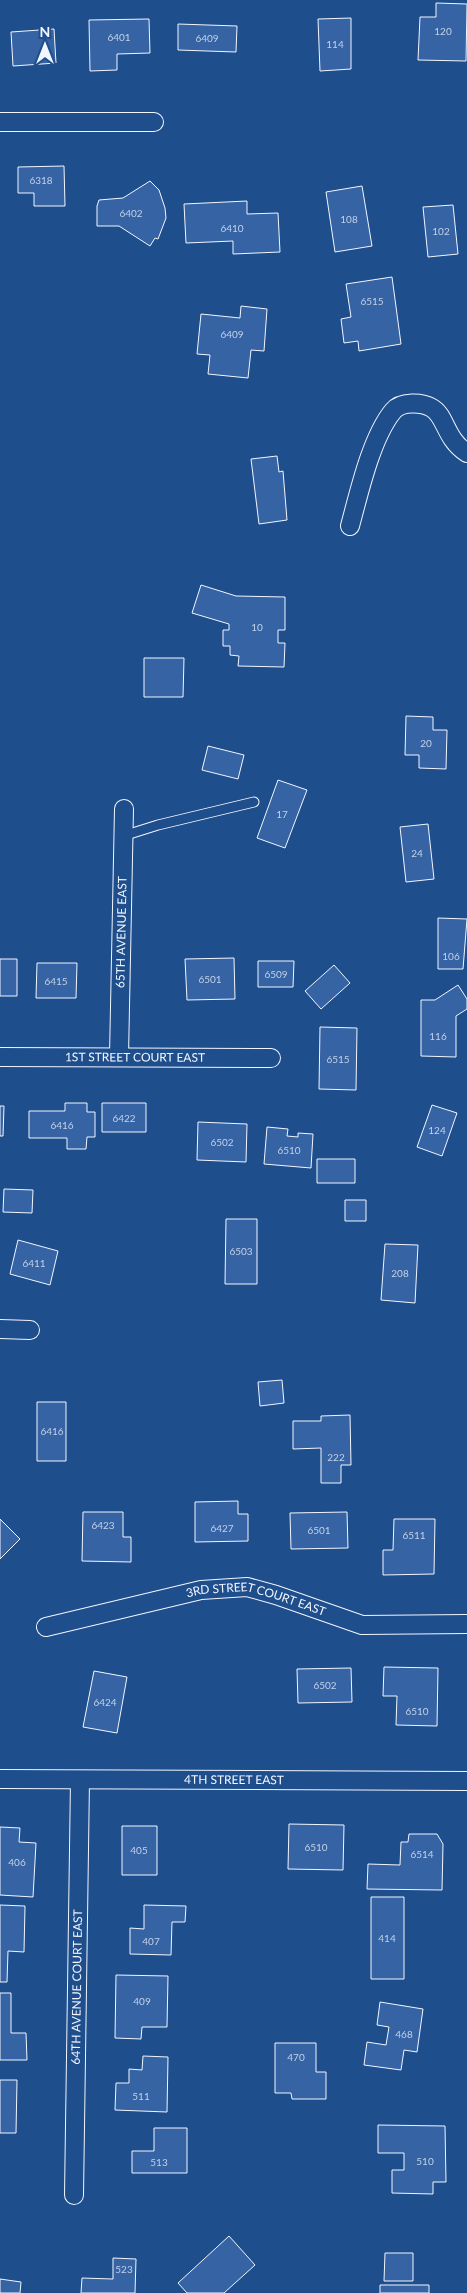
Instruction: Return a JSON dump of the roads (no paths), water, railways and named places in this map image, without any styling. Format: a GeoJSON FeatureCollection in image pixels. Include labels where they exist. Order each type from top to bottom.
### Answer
{"type":"FeatureCollection","features":[{"type":"Feature","properties":{"kind":"street"},"geometry":{"type":"LineString","coordinates":[[0,122],[154,122]]}},
{"type":"Feature","properties":{"kind":"street"},"geometry":{"type":"LineString","coordinates":[[350,526],[375,444],[393,410],[400,405],[414,404],[432,408],[439,415],[452,441],[467,453]]}},
{"type":"Feature","properties":{"kind":"street","name":"65TH AVENUE EAST"},"geometry":{"type":"LineString","coordinates":[[119,1056],[124,809]]}},
{"type":"Feature","properties":{"kind":"street","name":"1ST STREET COURT EAST"},"geometry":{"type":"LineString","coordinates":[[0,1057],[271,1058]]}},
{"type":"Feature","properties":{"kind":"street"},"geometry":{"type":"LineString","coordinates":[[0,1329],[30,1330]]}},
{"type":"Feature","properties":{"kind":"street","name":"3RD STREET COURT EAST"},"geometry":{"type":"LineString","coordinates":[[46,1627],[201,1590],[225,1588],[247,1588],[276,1595],[362,1625],[467,1624]]}},
{"type":"Feature","properties":{"kind":"street","name":"4TH STREET EAST"},"geometry":{"type":"LineString","coordinates":[[0,1779],[467,1781]]}},
{"type":"Feature","properties":{"kind":"street","name":"64TH AVENUE COURT EAST"},"geometry":{"type":"LineString","coordinates":[[74,2195],[80,1780]]}},
{"type":"Feature","properties":{"kind":"lane"},"geometry":{"type":"LineString","coordinates":[[123,836],[158,825],[254,802]]}}]}
